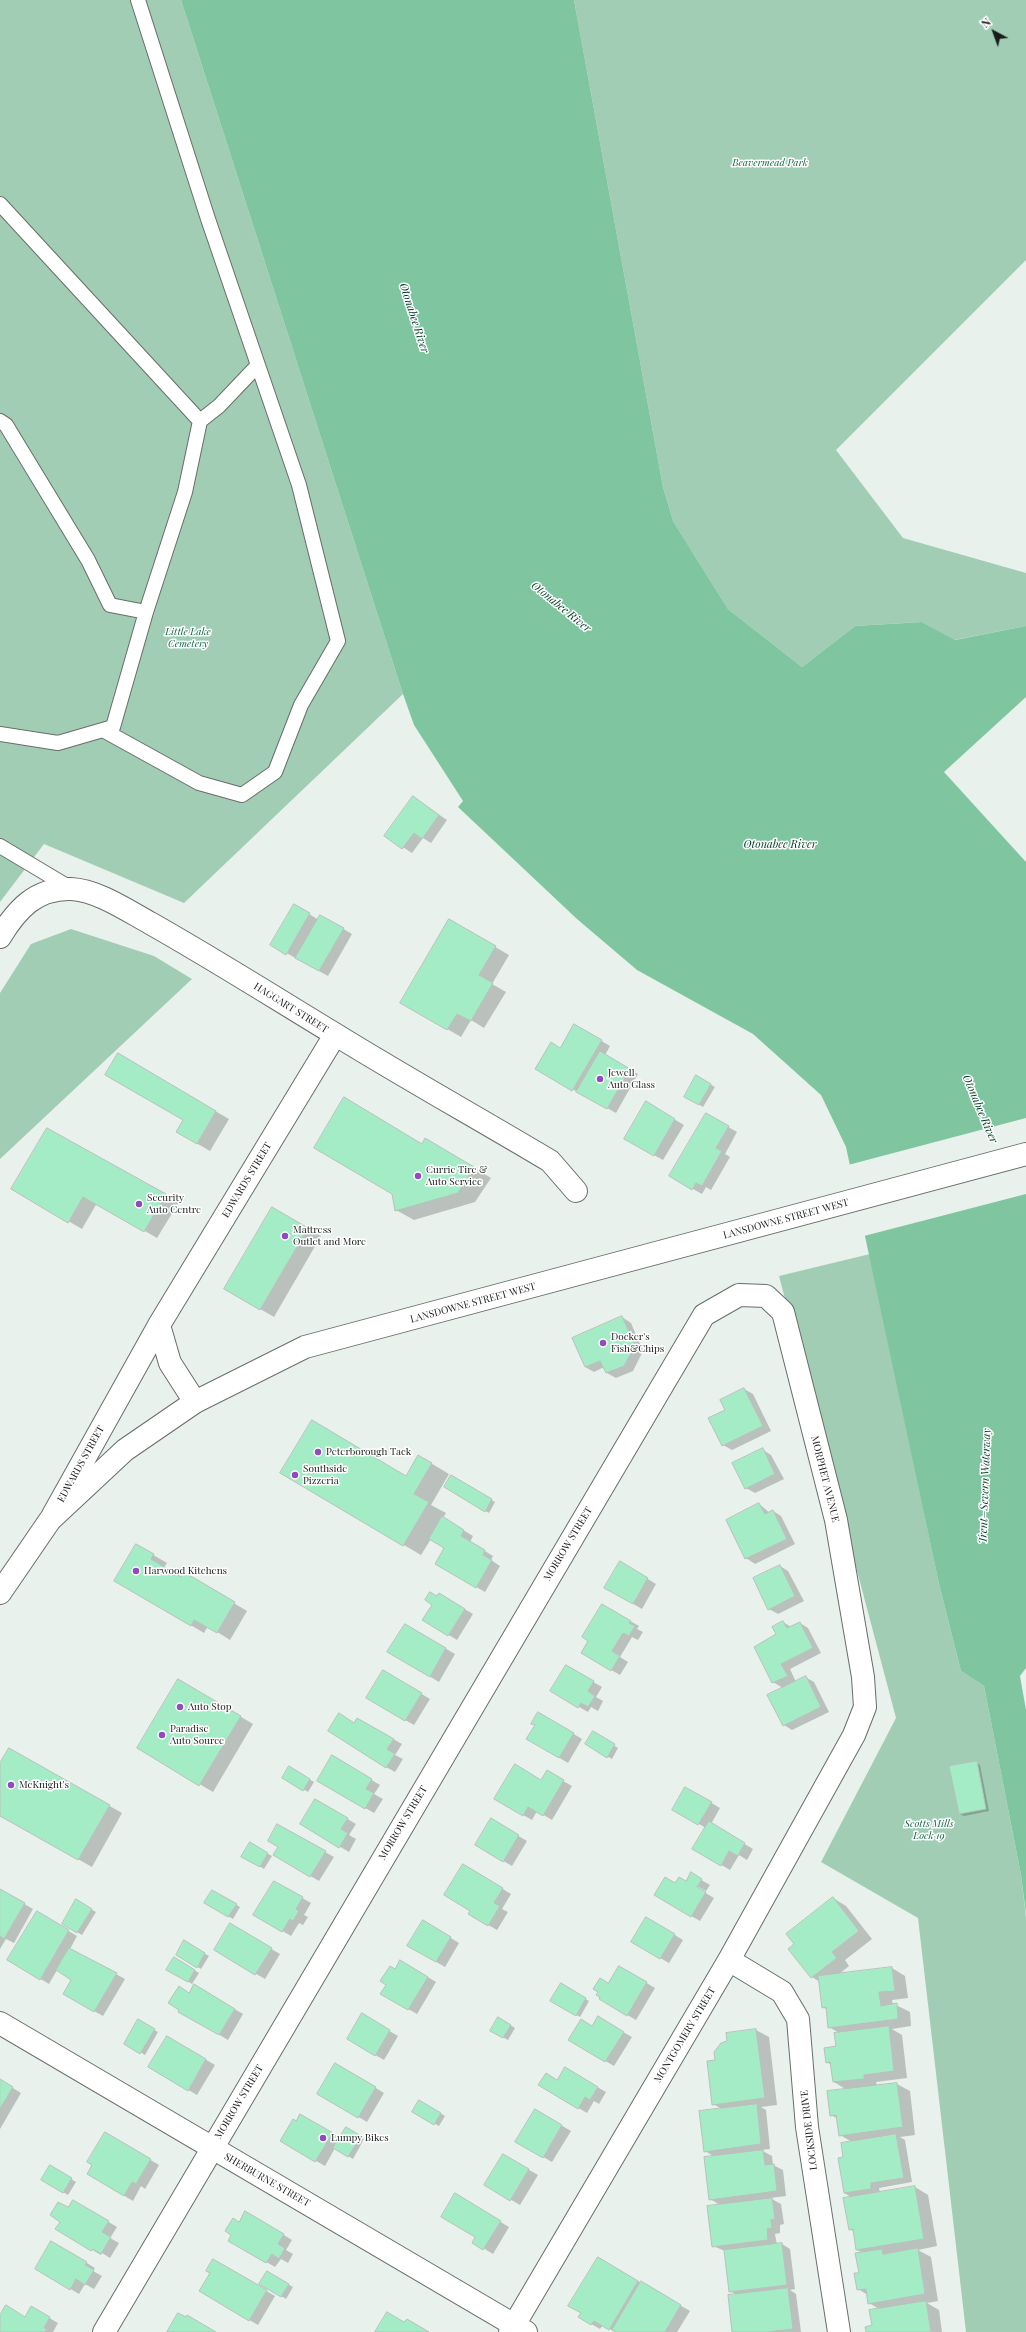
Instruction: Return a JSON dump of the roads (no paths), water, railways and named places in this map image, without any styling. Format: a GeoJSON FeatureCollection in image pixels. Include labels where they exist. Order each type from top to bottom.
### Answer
{"type":"FeatureCollection","features":[{"type":"Feature","properties":{"kind":"street","name":"HAGGART STREET"},"geometry":{"type":"LineString","coordinates":[[0,937],[23,906],[35,896],[51,890],[72,889],[106,899],[195,948],[335,1035],[550,1161],[576,1192]]}},
{"type":"Feature","properties":{"kind":"street","name":"EDWARDS STREET"},"geometry":{"type":"LineString","coordinates":[[50,1520],[159,1325],[335,1035]]}},
{"type":"Feature","properties":{"kind":"street","name":"LANSDOWNE STREET WEST"},"geometry":{"type":"LineString","coordinates":[[0,1593],[50,1520],[125,1450],[194,1402],[305,1347],[1026,1154]]}},
{"type":"Feature","properties":{"kind":"street","name":"MORPHET AVENUE"},"geometry":{"type":"LineString","coordinates":[[704,1315],[739,1295],[766,1296],[783,1312],[836,1520],[862,1670],[865,1707],[854,1735]]}},
{"type":"Feature","properties":{"kind":"street","name":"MORROW STREET"},"geometry":{"type":"LineString","coordinates":[[104,2332],[704,1315]]}},
{"type":"Feature","properties":{"kind":"street"},"geometry":{"type":"LineString","coordinates":[[159,1325],[170,1363],[194,1402]]}},
{"type":"Feature","properties":{"kind":"street","name":"MONTGOMERY STREET"},"geometry":{"type":"LineString","coordinates":[[516,2330],[729,1960],[854,1735]]}},
{"type":"Feature","properties":{"kind":"street","name":"LOCKSIDE DRIVE"},"geometry":{"type":"LineString","coordinates":[[729,1960],[782,1992],[798,2019],[807,2127],[839,2332]]}},
{"type":"Feature","properties":{"kind":"street","name":"SHERBURNE STREET"},"geometry":{"type":"LineString","coordinates":[[0,2023],[516,2330]]}},
{"type":"Feature","properties":{"kind":"lane"},"geometry":{"type":"LineString","coordinates":[[103,730],[199,783],[242,795],[275,772],[301,705],[338,641],[299,484],[258,365],[138,0]]}},
{"type":"Feature","properties":{"kind":"lane"},"geometry":{"type":"LineString","coordinates":[[0,204],[200,421]]}},
{"type":"Feature","properties":{"kind":"lane"},"geometry":{"type":"LineString","coordinates":[[0,734],[58,743],[113,727],[146,612],[185,492],[200,421],[219,406],[258,365]]}},
{"type":"Feature","properties":{"kind":"lane"},"geometry":{"type":"LineString","coordinates":[[0,421],[6,425],[88,560],[110,605],[146,612]]}},
{"type":"Feature","properties":{"kind":"lane"},"geometry":{"type":"LineString","coordinates":[[0,846],[72,889]]}},
{"type":"Feature","properties":{"kind":"water","name":"Otonabee River"},"geometry":{"type":"Polygon","coordinates":[[[181,0],[574,0],[663,487],[673,521],[728,609],[802,667],[855,626],[922,622],[955,640],[1026,626],[1026,697],[944,772],[1026,862],[1026,1668],[1020,1676],[1026,1710],[1026,1914],[1021,1875],[984,1686],[961,1671],[939,1584],[846,1147],[821,1095],[753,1034],[637,970],[577,919],[458,807],[463,801],[414,725],[403,694],[181,0]]]}},
{"type":"Feature","properties":{"kind":"place","name":"Jewell Auto Glass"},"geometry":{"type":"Point","coordinates":[600,1079]}},
{"type":"Feature","properties":{"kind":"place","name":"Currie Tire & Auto Service"},"geometry":{"type":"Point","coordinates":[418,1176]}},
{"type":"Feature","properties":{"kind":"place","name":"Security Auto Centre"},"geometry":{"type":"Point","coordinates":[139,1204]}},
{"type":"Feature","properties":{"kind":"place","name":"Mattress Outlet and More"},"geometry":{"type":"Point","coordinates":[285,1236]}},
{"type":"Feature","properties":{"kind":"place","name":"Docker's Fish&Chips"},"geometry":{"type":"Point","coordinates":[603,1343]}},
{"type":"Feature","properties":{"kind":"place","name":"Peterborough Tack"},"geometry":{"type":"Point","coordinates":[318,1452]}},
{"type":"Feature","properties":{"kind":"place","name":"Southside Pizzeria"},"geometry":{"type":"Point","coordinates":[295,1475]}},
{"type":"Feature","properties":{"kind":"place","name":"Harwood Kitchens"},"geometry":{"type":"Point","coordinates":[136,1571]}},
{"type":"Feature","properties":{"kind":"place","name":"Auto Stop"},"geometry":{"type":"Point","coordinates":[180,1707]}},
{"type":"Feature","properties":{"kind":"place","name":"Paradise Auto Source"},"geometry":{"type":"Point","coordinates":[162,1735]}},
{"type":"Feature","properties":{"kind":"place","name":"McKnight's"},"geometry":{"type":"Point","coordinates":[11,1785]}},
{"type":"Feature","properties":{"kind":"place","name":"Lumpy Bikes"},"geometry":{"type":"Point","coordinates":[323,2138]}},
{"type":"Feature","properties":{"kind":"park label","name":"Beavermead Park"},"geometry":{"type":"Point","coordinates":[770,163]}},
{"type":"Feature","properties":{"kind":"park label","name":"Little Lake Cemetery"},"geometry":{"type":"Point","coordinates":[188,638]}},
{"type":"Feature","properties":{"kind":"park label","name":"Scotts Mills Lock 19"},"geometry":{"type":"Point","coordinates":[929,1830]}},
{"type":"Feature","properties":{"kind":"water label","name":"Trent–Severn Waterway"},"geometry":{"type":"Point","coordinates":[985,1486]}}]}
